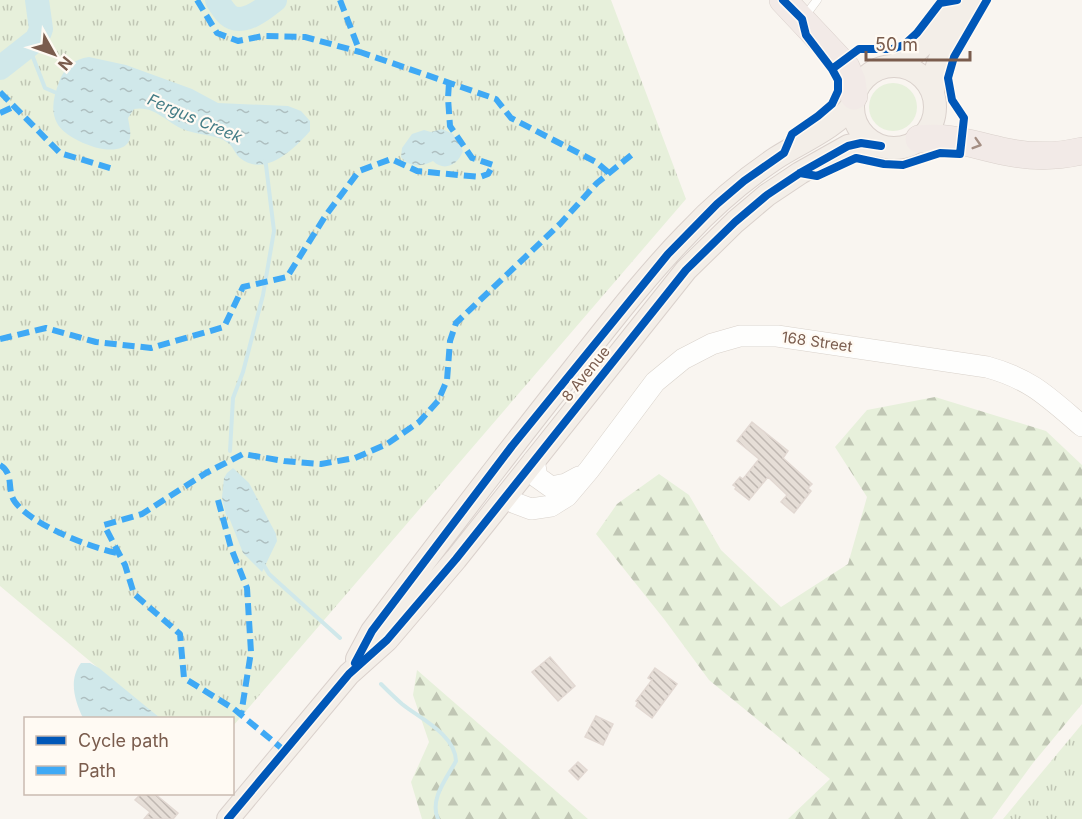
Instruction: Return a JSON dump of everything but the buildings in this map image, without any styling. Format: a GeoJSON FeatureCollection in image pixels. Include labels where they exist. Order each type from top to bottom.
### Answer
{"type":"FeatureCollection","features":[{"type":"Feature","properties":{"kind":"highway"},"geometry":{"type":"LineString","coordinates":[[783,0],[809,10],[846,67],[852,81],[854,100]]}},
{"type":"Feature","properties":{"kind":"highway"},"geometry":{"type":"LineString","coordinates":[[919,139],[957,139],[1032,156],[1053,156],[1082,151]]}},
{"type":"Feature","properties":{"kind":"main road"},"geometry":{"type":"LineString","coordinates":[[957,0],[920,48],[908,58],[869,74],[860,84],[854,100],[855,118],[861,131],[870,140],[881,146],[900,147],[919,139],[927,132],[933,119],[935,106],[933,77],[939,59],[974,0]]}},
{"type":"Feature","properties":{"kind":"main road"},"geometry":{"type":"LineString","coordinates":[[892,66],[908,68],[916,72],[933,92]]}},
{"type":"Feature","properties":{"kind":"main road","name":"8 Avenue"},"geometry":{"type":"LineString","coordinates":[[349,674],[372,631],[512,446],[687,233],[735,188],[776,158],[836,121],[846,113],[854,100]]}},
{"type":"Feature","properties":{"kind":"main road","name":"8 Avenue"},"geometry":{"type":"LineString","coordinates":[[228,819],[349,674],[387,640],[506,497],[686,270],[735,222],[767,195],[800,173],[844,148],[858,143],[881,146]]}},
{"type":"Feature","properties":{"kind":"main road"},"geometry":{"type":"LineString","coordinates":[[506,497],[507,478],[519,454],[644,301],[653,272]]}},
{"type":"Feature","properties":{"kind":"main road","name":"168 Street"},"geometry":{"type":"LineString","coordinates":[[506,497],[515,504],[531,509],[551,506],[567,496],[656,382],[683,360],[711,344],[740,336],[777,336],[987,367],[1037,387],[1082,426]]}},
{"type":"Feature","properties":{"kind":"main road","name":"168 Street"},"geometry":{"type":"LineString","coordinates":[[534,460],[537,477],[551,488],[566,484],[589,470]]}},
{"type":"Feature","properties":{"kind":"green space"},"geometry":{"type":"Polygon","coordinates":[[[0,0],[611,0],[686,199],[234,725],[234,717],[157,717],[0,586],[0,0]]]}},
{"type":"Feature","properties":{"kind":"green space"},"geometry":{"type":"Polygon","coordinates":[[[888,83],[898,83],[910,90],[917,102],[917,112],[910,124],[898,131],[888,131],[873,120],[869,112],[869,102],[880,87],[888,83]]]}},
{"type":"Feature","properties":{"kind":"green space"},"geometry":{"type":"Polygon","coordinates":[[[935,397],[1046,431],[1082,465],[1082,704],[1033,763],[992,819],[788,819],[830,779],[709,680],[596,534],[617,504],[659,474],[689,495],[721,550],[781,607],[848,564],[867,497],[835,447],[867,410],[935,397]]]}},
{"type":"Feature","properties":{"kind":"green space"},"geometry":{"type":"Polygon","coordinates":[[[417,670],[588,819],[422,819],[411,782],[429,742],[413,695],[417,670]]]}},
{"type":"Feature","properties":{"kind":"green space"},"geometry":{"type":"Polygon","coordinates":[[[1082,724],[1082,819],[1003,819],[1082,724]]]}},
{"type":"Feature","properties":{"kind":"water"},"geometry":{"type":"Polygon","coordinates":[[[89,57],[126,65],[192,89],[218,103],[288,106],[301,111],[310,121],[310,131],[296,146],[278,159],[259,165],[240,158],[230,144],[224,140],[181,128],[149,110],[142,109],[134,109],[128,118],[130,138],[123,147],[103,149],[80,142],[62,130],[57,123],[53,108],[59,82],[64,72],[74,62],[89,57]]]}},
{"type":"Feature","properties":{"kind":"water"},"geometry":{"type":"Polygon","coordinates":[[[442,129],[453,134],[463,151],[454,163],[442,166],[433,161],[416,165],[408,163],[401,157],[402,148],[412,134],[424,130],[431,132],[442,129]]]}},
{"type":"Feature","properties":{"kind":"water"},"geometry":{"type":"Polygon","coordinates":[[[233,468],[249,483],[276,534],[277,541],[262,572],[243,553],[226,515],[222,497],[224,478],[233,468]]]}},
{"type":"Feature","properties":{"kind":"water"},"geometry":{"type":"Polygon","coordinates":[[[81,663],[90,663],[99,668],[159,717],[83,717],[74,690],[77,670],[81,663]]]}},
{"type":"Feature","properties":{"kind":"waterway"},"geometry":{"type":"LineString","coordinates":[[0,68],[37,39],[41,29],[37,0]]}},
{"type":"Feature","properties":{"kind":"waterway"},"geometry":{"type":"LineString","coordinates":[[217,0],[228,15],[240,19],[253,15],[275,0]]}},
{"type":"Feature","properties":{"kind":"waterway","name":"Fergus Creek"},"geometry":{"type":"LineString","coordinates":[[29,47],[45,88],[59,94]]}},
{"type":"Feature","properties":{"kind":"waterway","name":"Fergus Creek"},"geometry":{"type":"LineString","coordinates":[[230,451],[233,398],[243,372],[263,295],[274,231],[264,161]]}},
{"type":"Feature","properties":{"kind":"waterway","name":"Fergus Creek"},"geometry":{"type":"LineString","coordinates":[[263,564],[269,574],[340,638]]}},
{"type":"Feature","properties":{"kind":"waterway","name":"Fergus Creek"},"geometry":{"type":"LineString","coordinates":[[381,684],[402,704],[443,735],[454,751],[456,761],[437,796],[438,819]]}},
{"type":"Feature","properties":{"kind":"marked path"},"geometry":{"type":"LineString","coordinates":[[197,0],[217,33],[238,41],[263,36],[305,37],[360,52]]}},
{"type":"Feature","properties":{"kind":"marked path"},"geometry":{"type":"LineString","coordinates":[[340,0],[360,52],[496,99],[511,118],[596,162],[609,173]]}},
{"type":"Feature","properties":{"kind":"marked path"},"geometry":{"type":"LineString","coordinates":[[0,339],[46,328],[96,342],[151,348],[224,327],[243,287],[287,277],[326,215],[359,171],[391,159],[417,171],[480,177],[488,174],[493,165],[472,158],[450,126],[449,83]]}},
{"type":"Feature","properties":{"kind":"marked path"},"geometry":{"type":"LineString","coordinates":[[0,92],[60,153],[113,169]]}},
{"type":"Feature","properties":{"kind":"marked path"},"geometry":{"type":"LineString","coordinates":[[0,113],[15,106]]}},
{"type":"Feature","properties":{"kind":"marked path"},"geometry":{"type":"LineString","coordinates":[[285,751],[234,709],[184,678],[180,634],[134,594],[125,565],[104,525],[142,514],[206,473],[243,454],[321,464],[355,458],[387,444],[419,422],[438,401],[447,380],[450,341],[456,323],[560,224],[597,183],[635,152]]}},
{"type":"Feature","properties":{"kind":"marked path"},"geometry":{"type":"LineString","coordinates":[[0,465],[9,477],[12,497],[23,511],[62,534],[117,553]]}},
{"type":"Feature","properties":{"kind":"marked path"},"geometry":{"type":"LineString","coordinates":[[218,500],[231,548],[247,588],[251,652],[241,715]]}},
{"type":"Feature","properties":{"kind":"cycle path"},"geometry":{"type":"LineString","coordinates":[[783,0],[802,19],[806,35],[832,69]]}},
{"type":"Feature","properties":{"kind":"cycle path"},"geometry":{"type":"LineString","coordinates":[[355,663],[372,631],[512,446],[668,254],[717,204],[744,181],[784,153],[792,134],[832,104],[838,91],[838,80],[832,69],[859,49],[892,49],[904,45],[917,33],[940,3],[957,0]]}},
{"type":"Feature","properties":{"kind":"cycle path"},"geometry":{"type":"LineString","coordinates":[[800,173],[817,176],[856,158],[884,164],[903,165],[940,153],[960,154],[964,118],[952,100],[948,78],[954,57],[987,0]]}},
{"type":"Feature","properties":{"kind":"cycle path"},"geometry":{"type":"LineString","coordinates":[[228,819],[349,674],[387,640],[456,559],[686,270],[735,222],[767,195],[800,173],[848,146],[861,143],[881,146]]}}]}
